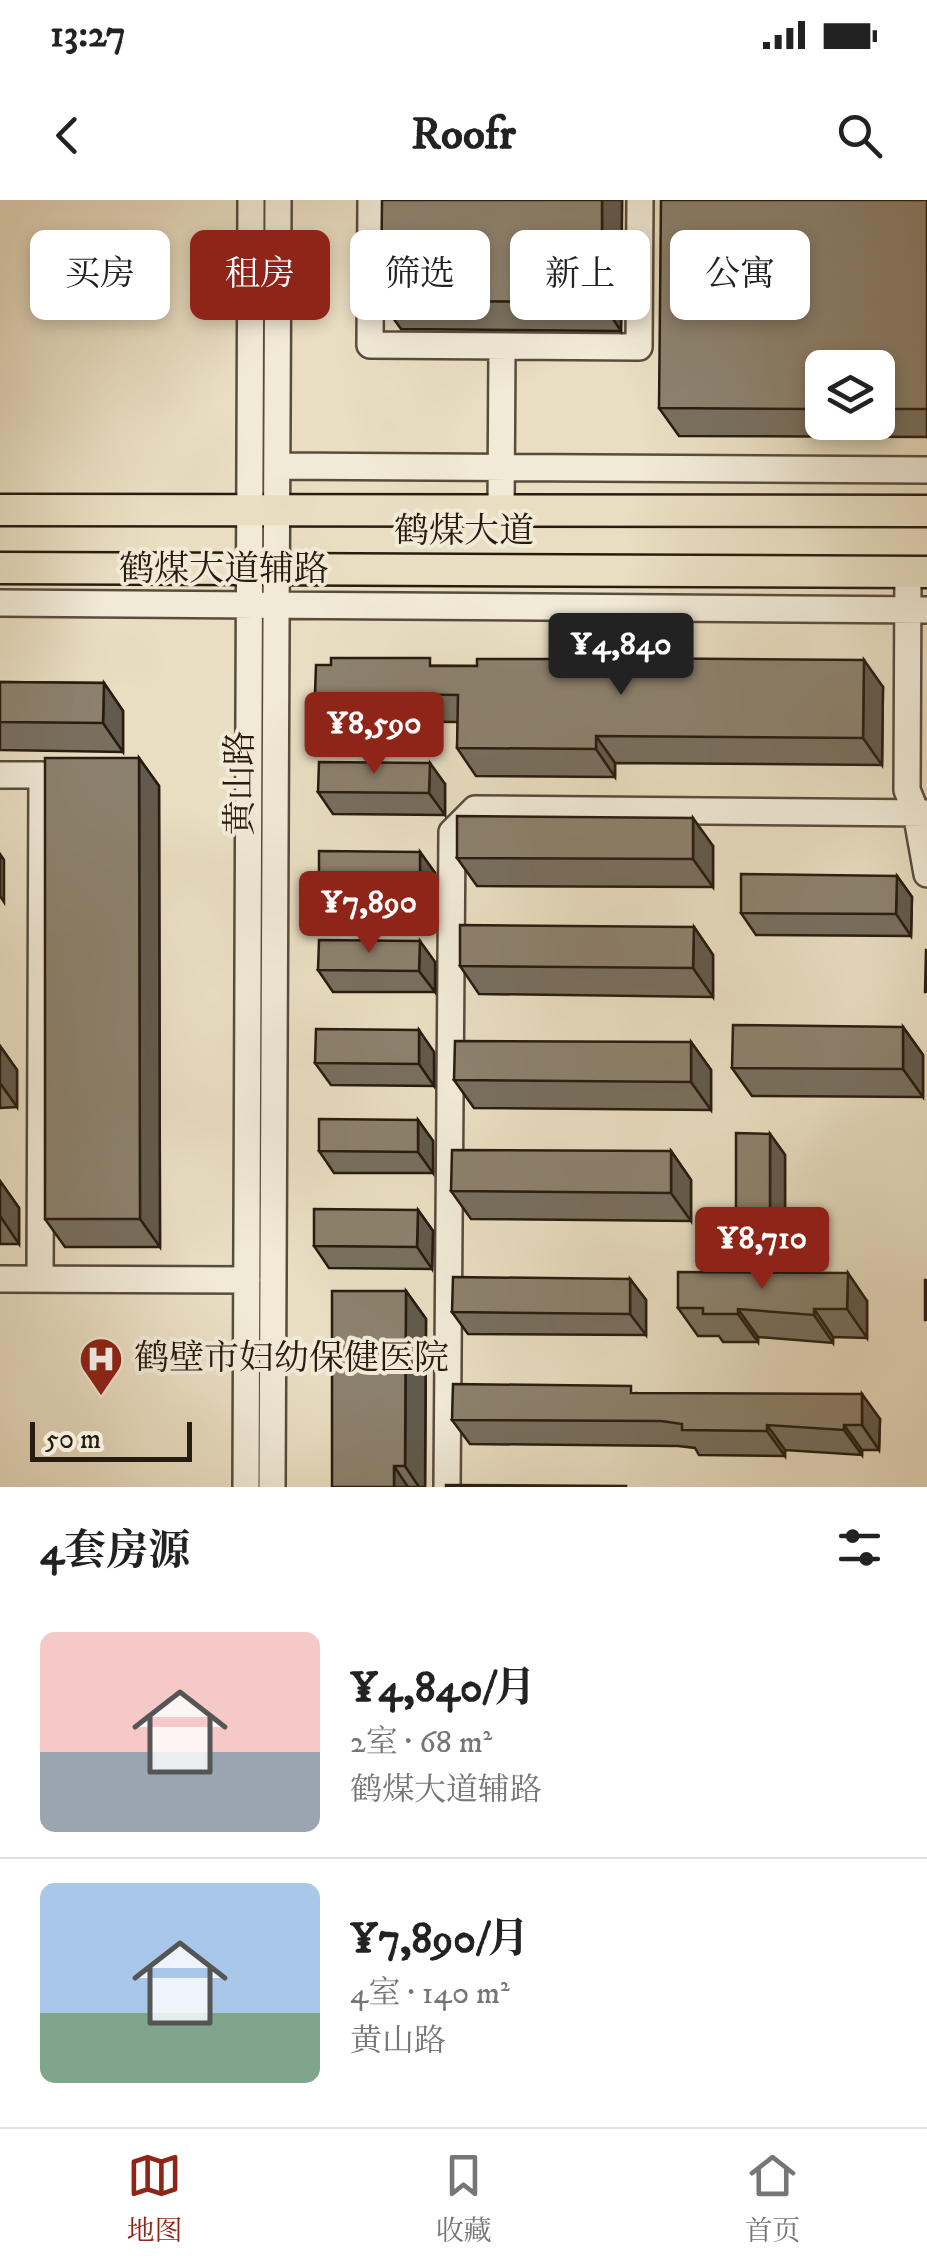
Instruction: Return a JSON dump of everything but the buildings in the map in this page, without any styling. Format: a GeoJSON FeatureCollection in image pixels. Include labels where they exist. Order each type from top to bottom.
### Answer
{"type":"FeatureCollection","features":[{"type":"Feature","properties":{"kind":"main road","name":"鹤煤大道"},"geometry":{"type":"LineString","coordinates":[[0,510],[927,512]]}},
{"type":"Feature","properties":{"kind":"main road","name":"鹤煤大道"},"geometry":{"type":"LineString","coordinates":[[0,568],[918,572]]}},
{"type":"Feature","properties":{"kind":"street","name":"黄山路"},"geometry":{"type":"LineString","coordinates":[[246,1487],[250,605],[263,569],[251,200]]}},
{"type":"Feature","properties":{"kind":"street","name":"黄山路"},"geometry":{"type":"LineString","coordinates":[[263,510],[277,466],[278,200]]}},
{"type":"Feature","properties":{"kind":"street"},"geometry":{"type":"LineString","coordinates":[[371,200],[370,345],[639,347],[640,200]]}},
{"type":"Feature","properties":{"kind":"street"},"geometry":{"type":"LineString","coordinates":[[501,511],[502,346]]}},
{"type":"Feature","properties":{"kind":"street"},"geometry":{"type":"LineString","coordinates":[[277,466],[927,470]]}},
{"type":"Feature","properties":{"kind":"street","name":"黄山路"},"geometry":{"type":"LineString","coordinates":[[263,569],[276,605],[272,1487]]}},
{"type":"Feature","properties":{"kind":"street"},"geometry":{"type":"LineString","coordinates":[[918,572],[907,790],[921,812],[927,874]]}},
{"type":"Feature","properties":{"kind":"street","name":"鹤煤大道辅路"},"geometry":{"type":"LineString","coordinates":[[0,603],[917,610]]}},
{"type":"Feature","properties":{"kind":"street"},"geometry":{"type":"LineString","coordinates":[[0,775],[42,775],[40,1279]]}},
{"type":"Feature","properties":{"kind":"street"},"geometry":{"type":"LineString","coordinates":[[447,1487],[452,832],[475,809],[921,812]]}},
{"type":"Feature","properties":{"kind":"street"},"geometry":{"type":"LineString","coordinates":[[0,1279],[246,1280]]}},
{"type":"Feature","properties":{"kind":"place","name":"鹤壁市妇幼保健医院"},"geometry":{"type":"Point","coordinates":[101,1397]}}]}
